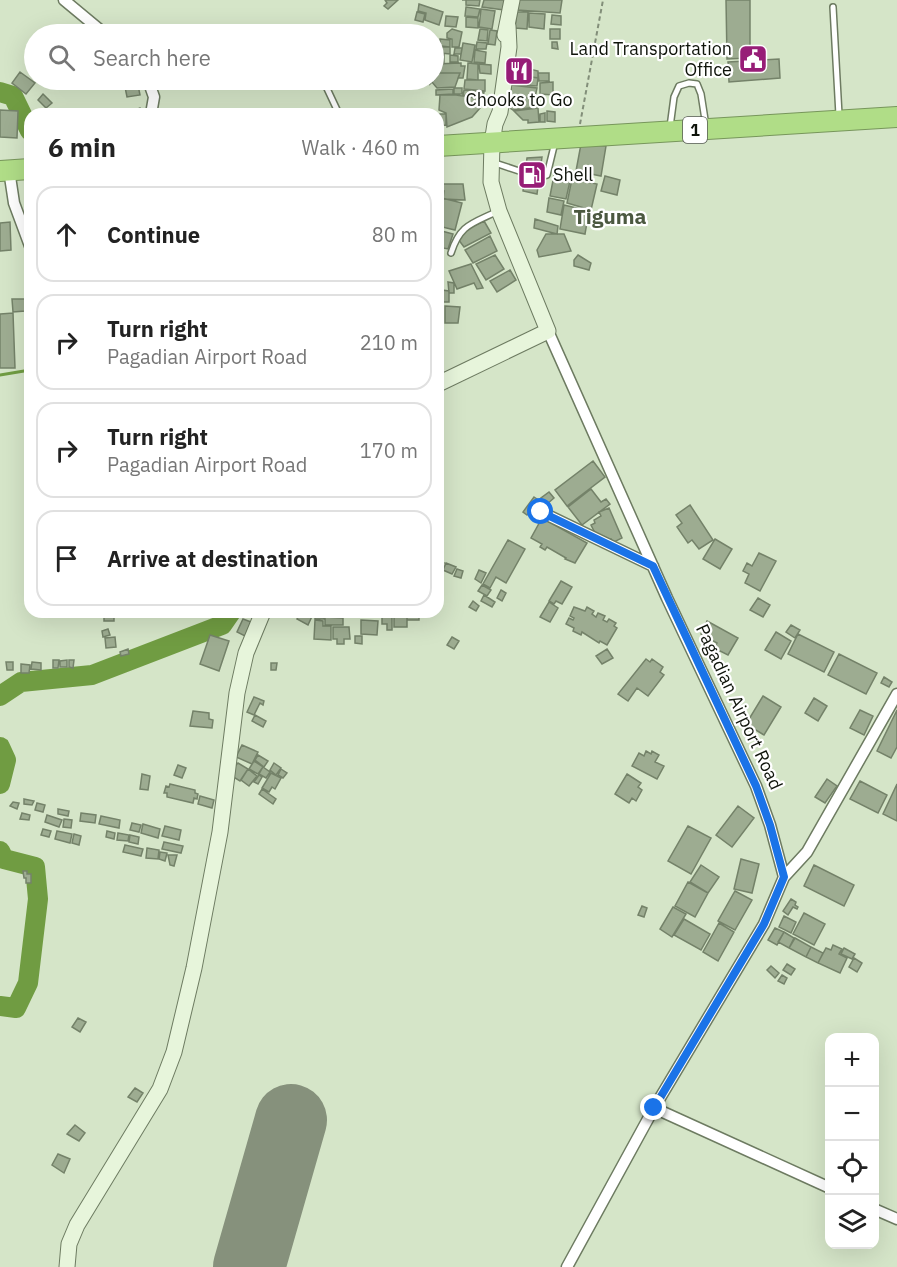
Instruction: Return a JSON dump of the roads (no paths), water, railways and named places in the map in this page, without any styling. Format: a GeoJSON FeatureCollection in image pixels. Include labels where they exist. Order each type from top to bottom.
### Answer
{"type":"FeatureCollection","features":[{"type":"Feature","properties":{"kind":"highway","name":"1"},"geometry":{"type":"LineString","coordinates":[[444,146],[897,117]]}},
{"type":"Feature","properties":{"kind":"highway"},"geometry":{"type":"LineString","coordinates":[[4,171],[24,169]]}},
{"type":"Feature","properties":{"kind":"street"},"geometry":{"type":"LineString","coordinates":[[64,0],[93,24]]}},
{"type":"Feature","properties":{"kind":"street"},"geometry":{"type":"LineString","coordinates":[[493,143],[500,112],[503,71],[509,48],[508,26],[512,0]]}},
{"type":"Feature","properties":{"kind":"street"},"geometry":{"type":"LineString","coordinates":[[151,90],[154,97],[152,108]]}},
{"type":"Feature","properties":{"kind":"street","name":"Pagadian Airport Road"},"geometry":{"type":"LineString","coordinates":[[493,143],[491,182],[499,212],[548,331],[653,566],[756,786],[770,825],[784,877]]}},
{"type":"Feature","properties":{"kind":"street"},"geometry":{"type":"LineString","coordinates":[[4,171],[24,229]]}},
{"type":"Feature","properties":{"kind":"street"},"geometry":{"type":"LineString","coordinates":[[444,381],[548,331]]}},
{"type":"Feature","properties":{"kind":"street"},"geometry":{"type":"LineString","coordinates":[[541,512],[653,566]]}},
{"type":"Feature","properties":{"kind":"street"},"geometry":{"type":"LineString","coordinates":[[67,1267],[69,1244],[77,1225],[160,1089],[174,1052],[194,968],[220,832],[237,693],[246,653],[261,618]]}},
{"type":"Feature","properties":{"kind":"street"},"geometry":{"type":"LineString","coordinates":[[567,1267],[654,1108],[764,924],[784,877],[807,852],[897,694]]}},
{"type":"Feature","properties":{"kind":"street"},"geometry":{"type":"LineString","coordinates":[[654,1108],[825,1186]]}},
{"type":"Feature","properties":{"kind":"street"},"geometry":{"type":"LineString","coordinates":[[879,1211],[897,1219]]}},
{"type":"Feature","properties":{"kind":"lane"},"geometry":{"type":"LineString","coordinates":[[833,7],[839,120]]}},
{"type":"Feature","properties":{"kind":"lane"},"geometry":{"type":"LineString","coordinates":[[670,132],[674,97],[679,86],[689,83],[697,84],[701,94],[707,129]]}},
{"type":"Feature","properties":{"kind":"lane"},"geometry":{"type":"LineString","coordinates":[[328,90],[336,108]]}},
{"type":"Feature","properties":{"kind":"lane"},"geometry":{"type":"LineString","coordinates":[[539,177],[548,175],[556,139]]}},
{"type":"Feature","properties":{"kind":"lane"},"geometry":{"type":"LineString","coordinates":[[493,143],[525,173]]}},
{"type":"Feature","properties":{"kind":"lane"},"geometry":{"type":"LineString","coordinates":[[451,253],[459,233],[464,228],[499,212]]}},
{"type":"Feature","properties":{"kind":"waterway"},"geometry":{"type":"LineString","coordinates":[[0,92],[13,96],[24,119]]}},
{"type":"Feature","properties":{"kind":"waterway"},"geometry":{"type":"LineString","coordinates":[[0,375],[24,371]]}},
{"type":"Feature","properties":{"kind":"waterway"},"geometry":{"type":"LineString","coordinates":[[0,696],[21,682],[92,675],[222,625],[227,618]]}},
{"type":"Feature","properties":{"kind":"waterway"},"geometry":{"type":"LineString","coordinates":[[0,747],[6,760],[0,784]]}},
{"type":"Feature","properties":{"kind":"waterway"},"geometry":{"type":"LineString","coordinates":[[0,851],[4,859],[35,867],[38,899],[28,983],[16,1008],[0,1006]]}},
{"type":"Feature","properties":{"kind":"place","name":"Land Transportation Office"},"geometry":{"type":"Point","coordinates":[753,59]}},
{"type":"Feature","properties":{"kind":"place","name":"Chooks to Go"},"geometry":{"type":"Point","coordinates":[519,71]}},
{"type":"Feature","properties":{"kind":"place","name":"Shell"},"geometry":{"type":"Point","coordinates":[532,175]}},
{"type":"Feature","properties":{"kind":"district","name":"Tiguma"},"geometry":{"type":"Point","coordinates":[610,217]}}]}
